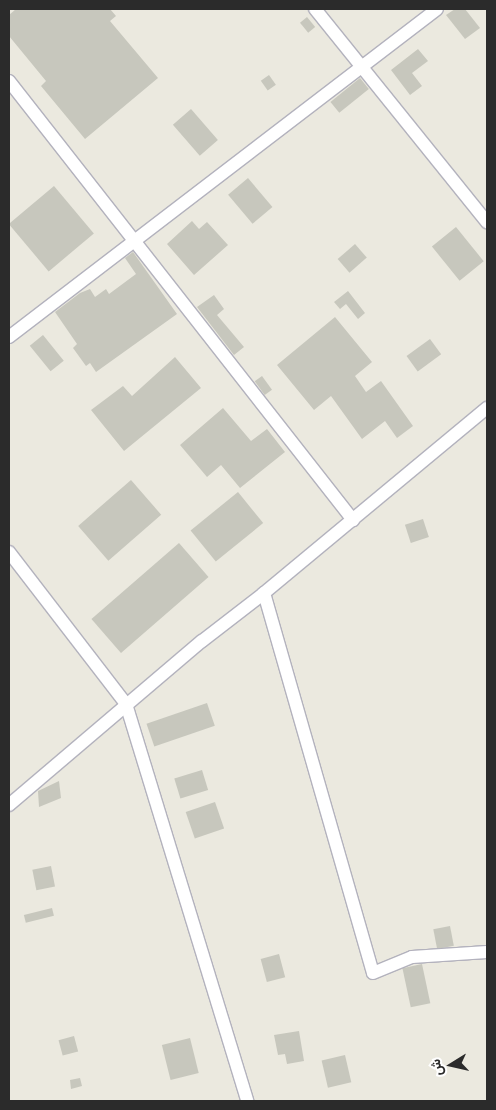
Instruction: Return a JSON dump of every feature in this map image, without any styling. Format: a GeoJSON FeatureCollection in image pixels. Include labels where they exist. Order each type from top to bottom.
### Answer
{"type":"FeatureCollection","features":[{"type":"Feature","properties":{"kind":"street"},"geometry":{"type":"LineString","coordinates":[[315,9],[487,222]]}},
{"type":"Feature","properties":{"kind":"street"},"geometry":{"type":"LineString","coordinates":[[9,336],[437,9]]}},
{"type":"Feature","properties":{"kind":"street"},"geometry":{"type":"LineString","coordinates":[[9,81],[132,241],[353,520]]}},
{"type":"Feature","properties":{"kind":"street"},"geometry":{"type":"LineString","coordinates":[[9,805],[126,704],[264,593],[487,408]]}},
{"type":"Feature","properties":{"kind":"street"},"geometry":{"type":"LineString","coordinates":[[9,552],[126,704],[247,1101]]}},
{"type":"Feature","properties":{"kind":"street"},"geometry":{"type":"LineString","coordinates":[[264,593],[373,973],[412,957],[487,952]]}},
{"type":"Feature","properties":{"kind":"building"},"geometry":{"type":"Polygon","coordinates":[[[16,9],[110,9],[116,16],[110,21],[158,78],[85,139],[41,86],[46,81],[9,36],[9,15],[16,9]]]}},
{"type":"Feature","properties":{"kind":"building"},"geometry":{"type":"Polygon","coordinates":[[[455,9],[465,9],[480,28],[465,39],[446,15],[455,9]]]}},
{"type":"Feature","properties":{"kind":"building"},"geometry":{"type":"Polygon","coordinates":[[[307,17],[315,27],[308,33],[300,23],[307,17]]]}},
{"type":"Feature","properties":{"kind":"building"},"geometry":{"type":"Polygon","coordinates":[[[418,49],[428,61],[412,73],[422,86],[410,95],[391,70],[418,49]]]}},
{"type":"Feature","properties":{"kind":"building"},"geometry":{"type":"Polygon","coordinates":[[[269,75],[276,85],[268,91],[261,81],[269,75]]]}},
{"type":"Feature","properties":{"kind":"building"},"geometry":{"type":"Polygon","coordinates":[[[360,78],[369,89],[339,113],[330,102],[360,78]]]}},
{"type":"Feature","properties":{"kind":"building"},"geometry":{"type":"Polygon","coordinates":[[[191,109],[218,140],[200,156],[173,125],[191,109]]]}},
{"type":"Feature","properties":{"kind":"building"},"geometry":{"type":"Polygon","coordinates":[[[248,178],[272,207],[253,224],[228,195],[248,178]]]}},
{"type":"Feature","properties":{"kind":"building"},"geometry":{"type":"Polygon","coordinates":[[[54,186],[94,233],[49,271],[9,224],[54,186]]]}},
{"type":"Feature","properties":{"kind":"building"},"geometry":{"type":"Polygon","coordinates":[[[192,221],[199,229],[207,222],[228,245],[194,275],[167,244],[192,221]]]}},
{"type":"Feature","properties":{"kind":"building"},"geometry":{"type":"Polygon","coordinates":[[[456,227],[484,261],[460,281],[432,247],[456,227]]]}},
{"type":"Feature","properties":{"kind":"building"},"geometry":{"type":"Polygon","coordinates":[[[355,244],[367,258],[349,273],[338,259],[355,244]]]}},
{"type":"Feature","properties":{"kind":"building"},"geometry":{"type":"Polygon","coordinates":[[[133,252],[177,314],[96,372],[90,363],[86,366],[73,348],[77,344],[55,312],[80,293],[90,289],[95,297],[106,289],[109,294],[136,274],[125,258],[133,252]]]}},
{"type":"Feature","properties":{"kind":"building"},"geometry":{"type":"Polygon","coordinates":[[[348,291],[365,313],[358,319],[346,304],[340,309],[334,302],[348,291]]]}},
{"type":"Feature","properties":{"kind":"building"},"geometry":{"type":"Polygon","coordinates":[[[214,295],[224,309],[217,315],[244,347],[234,355],[197,307],[214,295]]]}},
{"type":"Feature","properties":{"kind":"building"},"geometry":{"type":"Polygon","coordinates":[[[335,317],[372,362],[355,376],[366,392],[381,381],[413,426],[397,438],[385,421],[362,439],[331,396],[314,410],[277,365],[335,317]]]}},
{"type":"Feature","properties":{"kind":"building"},"geometry":{"type":"Polygon","coordinates":[[[43,335],[64,361],[51,371],[30,346],[43,335]]]}},
{"type":"Feature","properties":{"kind":"building"},"geometry":{"type":"Polygon","coordinates":[[[430,339],[441,354],[418,371],[407,356],[430,339]]]}},
{"type":"Feature","properties":{"kind":"building"},"geometry":{"type":"Polygon","coordinates":[[[175,357],[201,388],[124,451],[91,410],[123,386],[132,396],[175,357]]]}},
{"type":"Feature","properties":{"kind":"building"},"geometry":{"type":"Polygon","coordinates":[[[262,376],[272,390],[265,395],[255,381],[262,376]]]}},
{"type":"Feature","properties":{"kind":"building"},"geometry":{"type":"Polygon","coordinates":[[[223,408],[251,441],[267,429],[285,452],[240,488],[221,465],[207,477],[180,445],[223,408]]]}},
{"type":"Feature","properties":{"kind":"building"},"geometry":{"type":"Polygon","coordinates":[[[131,480],[161,515],[108,561],[78,526],[131,480]]]}},
{"type":"Feature","properties":{"kind":"building"},"geometry":{"type":"Polygon","coordinates":[[[238,492],[263,523],[216,561],[191,530],[238,492]]]}},
{"type":"Feature","properties":{"kind":"building"},"geometry":{"type":"Polygon","coordinates":[[[423,519],[429,537],[411,543],[405,525],[423,519]]]}},
{"type":"Feature","properties":{"kind":"building"},"geometry":{"type":"Polygon","coordinates":[[[179,543],[209,577],[121,653],[91,619],[179,543]]]}},
{"type":"Feature","properties":{"kind":"building"},"geometry":{"type":"Polygon","coordinates":[[[207,703],[215,726],[154,747],[146,724],[207,703]]]}},
{"type":"Feature","properties":{"kind":"building"},"geometry":{"type":"Polygon","coordinates":[[[202,770],[208,790],[180,799],[174,778],[202,770]]]}},
{"type":"Feature","properties":{"kind":"building"},"geometry":{"type":"Polygon","coordinates":[[[59,781],[61,798],[39,807],[38,791],[59,781]]]}},
{"type":"Feature","properties":{"kind":"building"},"geometry":{"type":"Polygon","coordinates":[[[215,802],[224,828],[195,839],[186,812],[215,802]]]}},
{"type":"Feature","properties":{"kind":"building"},"geometry":{"type":"Polygon","coordinates":[[[51,866],[55,887],[36,890],[32,870],[51,866]]]}},
{"type":"Feature","properties":{"kind":"building"},"geometry":{"type":"Polygon","coordinates":[[[52,908],[54,916],[26,923],[24,915],[52,908]]]}},
{"type":"Feature","properties":{"kind":"building"},"geometry":{"type":"Polygon","coordinates":[[[450,926],[454,946],[437,949],[433,929],[450,926]]]}},
{"type":"Feature","properties":{"kind":"building"},"geometry":{"type":"Polygon","coordinates":[[[279,954],[285,977],[267,982],[261,959],[279,954]]]}},
{"type":"Feature","properties":{"kind":"building"},"geometry":{"type":"Polygon","coordinates":[[[422,964],[430,1003],[411,1007],[402,968],[422,964]]]}},
{"type":"Feature","properties":{"kind":"building"},"geometry":{"type":"Polygon","coordinates":[[[299,1031],[304,1061],[287,1064],[285,1054],[278,1055],[274,1035],[299,1031]]]}},
{"type":"Feature","properties":{"kind":"building"},"geometry":{"type":"Polygon","coordinates":[[[74,1036],[78,1051],[63,1056],[59,1040],[74,1036]]]}},
{"type":"Feature","properties":{"kind":"building"},"geometry":{"type":"Polygon","coordinates":[[[190,1038],[199,1073],[171,1080],[162,1045],[190,1038]]]}},
{"type":"Feature","properties":{"kind":"building"},"geometry":{"type":"Polygon","coordinates":[[[345,1055],[351,1082],[328,1088],[322,1060],[345,1055]]]}},
{"type":"Feature","properties":{"kind":"building"},"geometry":{"type":"Polygon","coordinates":[[[80,1078],[82,1086],[71,1089],[70,1080],[80,1078]]]}}]}
